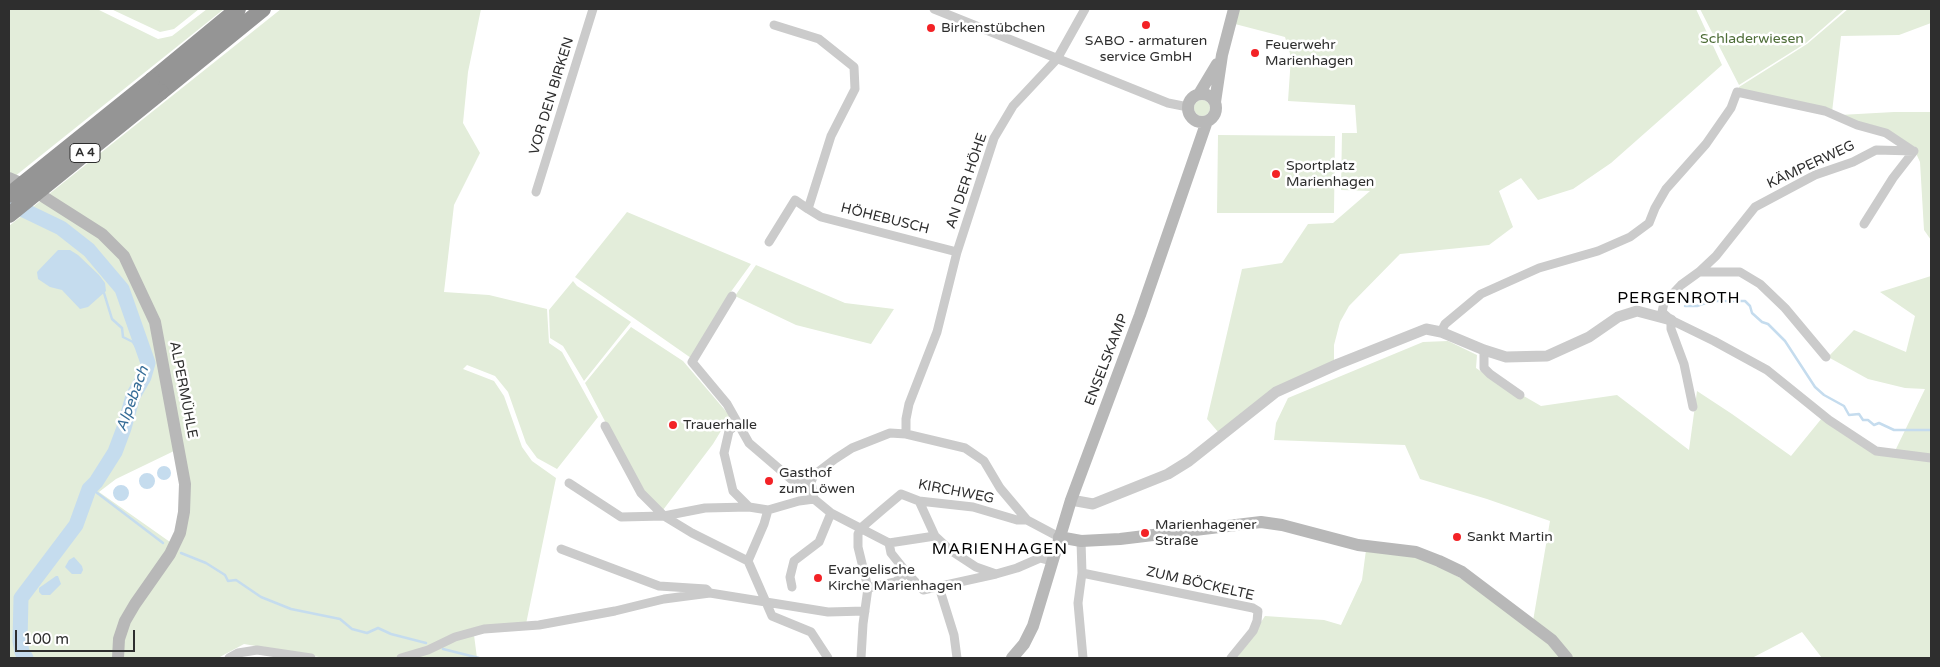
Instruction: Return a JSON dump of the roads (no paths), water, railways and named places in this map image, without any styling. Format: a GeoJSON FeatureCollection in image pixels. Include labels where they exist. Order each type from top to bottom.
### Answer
{"type":"FeatureCollection","features":[{"type":"Feature","properties":{"kind":"highway","name":"A 4"},"geometry":{"type":"LineString","coordinates":[[9,215],[156,86],[238,9]]}},
{"type":"Feature","properties":{"kind":"highway","name":"A 4"},"geometry":{"type":"LineString","coordinates":[[9,194],[264,9]]}},
{"type":"Feature","properties":{"kind":"main road","name":"ENSELSKAMP"},"geometry":{"type":"LineString","coordinates":[[1012,658],[1024,644],[1033,626],[1058,537],[1140,316],[1182,193],[1200,120],[1215,114],[1222,55],[1234,9]]}},
{"type":"Feature","properties":{"kind":"main road","name":"ENSELSKAMP"},"geometry":{"type":"LineString","coordinates":[[1188,107],[1190,101],[1199,94],[1213,75],[1222,55]]}},
{"type":"Feature","properties":{"kind":"main road"},"geometry":{"type":"LineString","coordinates":[[1199,94],[1209,95],[1215,102]]}},
{"type":"Feature","properties":{"kind":"main road"},"geometry":{"type":"LineString","coordinates":[[1188,107],[1191,116],[1200,120]]}},
{"type":"Feature","properties":{"kind":"main road","name":"ALPERMÜHLE"},"geometry":{"type":"LineString","coordinates":[[9,178],[25,185],[102,234],[124,256],[155,322],[185,484],[184,512],[180,533],[170,554],[125,621],[119,639],[118,658]]}},
{"type":"Feature","properties":{"kind":"main road"},"geometry":{"type":"LineString","coordinates":[[1058,537],[1080,541],[1146,536],[1261,522],[1282,525],[1358,546],[1416,552],[1439,560],[1462,572],[1552,640],[1567,658]]}},
{"type":"Feature","properties":{"kind":"street","name":"VOR DEN BIRKEN"},"geometry":{"type":"LineString","coordinates":[[536,192],[593,9]]}},
{"type":"Feature","properties":{"kind":"street"},"geometry":{"type":"LineString","coordinates":[[934,9],[1168,102],[1188,107]]}},
{"type":"Feature","properties":{"kind":"street","name":"AN DER HÖHE"},"geometry":{"type":"LineString","coordinates":[[906,434],[909,404],[937,332],[957,252],[994,138],[1013,106],[1057,58],[1085,9]]}},
{"type":"Feature","properties":{"kind":"street"},"geometry":{"type":"LineString","coordinates":[[774,25],[819,39],[854,67],[855,89],[831,136],[808,209]]}},
{"type":"Feature","properties":{"kind":"street"},"geometry":{"type":"LineString","coordinates":[[1442,332],[1445,324],[1481,294],[1539,268],[1598,251],[1630,238],[1649,223],[1666,189],[1706,144],[1731,108],[1737,92],[1825,111],[1857,125],[1886,133],[1914,151],[1893,178],[1864,224]]}},
{"type":"Feature","properties":{"kind":"street","name":"KÄMPERWEG"},"geometry":{"type":"LineString","coordinates":[[1670,320],[1662,312],[1664,303],[1680,285],[1699,272],[1716,256],[1755,207],[1815,175],[1853,162],[1876,150],[1914,151]]}},
{"type":"Feature","properties":{"kind":"street","name":"HÖHEBUSCH"},"geometry":{"type":"LineString","coordinates":[[769,242],[795,200],[822,217],[957,252]]}},
{"type":"Feature","properties":{"kind":"street"},"geometry":{"type":"LineString","coordinates":[[1699,272],[1740,272],[1760,284],[1785,308],[1826,357]]}},
{"type":"Feature","properties":{"kind":"street"},"geometry":{"type":"LineString","coordinates":[[732,296],[692,362],[719,392],[749,443],[791,479],[812,482]]}},
{"type":"Feature","properties":{"kind":"street"},"geometry":{"type":"LineString","coordinates":[[1071,500],[1093,504],[1168,474],[1209,445],[1276,392],[1338,364],[1426,329],[1442,332],[1506,357],[1547,356],[1589,337],[1618,317],[1637,311],[1670,320],[1714,340],[1767,370],[1829,420],[1876,451],[1931,458]]}},
{"type":"Feature","properties":{"kind":"street"},"geometry":{"type":"LineString","coordinates":[[1670,320],[1671,330],[1684,364],[1693,407]]}},
{"type":"Feature","properties":{"kind":"street"},"geometry":{"type":"LineString","coordinates":[[1484,350],[1484,368],[1520,395]]}},
{"type":"Feature","properties":{"kind":"street"},"geometry":{"type":"LineString","coordinates":[[738,423],[729,431],[724,453],[733,490],[749,507]]}},
{"type":"Feature","properties":{"kind":"street"},"geometry":{"type":"LineString","coordinates":[[605,426],[640,494],[664,516],[692,534],[748,561],[772,616],[811,632],[828,658]]}},
{"type":"Feature","properties":{"kind":"street"},"geometry":{"type":"LineString","coordinates":[[935,536],[889,543],[831,513],[814,499],[812,482],[814,475],[852,448],[890,433],[906,434],[965,448],[984,461],[1000,488],[1026,520],[1058,537]]}},
{"type":"Feature","properties":{"kind":"street"},"geometry":{"type":"LineString","coordinates":[[569,483],[620,517],[664,516],[706,508],[749,507],[768,510],[799,501],[814,499]]}},
{"type":"Feature","properties":{"kind":"street","name":"KIRCHWEG"},"geometry":{"type":"LineString","coordinates":[[862,528],[901,494],[919,501],[973,507],[1017,520],[1026,520]]}},
{"type":"Feature","properties":{"kind":"street"},"geometry":{"type":"LineString","coordinates":[[919,501],[935,536],[950,550],[976,567],[996,574]]}},
{"type":"Feature","properties":{"kind":"street"},"geometry":{"type":"LineString","coordinates":[[748,561],[768,510]]}},
{"type":"Feature","properties":{"kind":"street"},"geometry":{"type":"LineString","coordinates":[[792,587],[790,577],[794,561],[819,542],[831,513]]}},
{"type":"Feature","properties":{"kind":"street"},"geometry":{"type":"LineString","coordinates":[[861,658],[864,611],[868,588],[857,540],[862,528]]}},
{"type":"Feature","properties":{"kind":"street"},"geometry":{"type":"LineString","coordinates":[[1080,541],[1082,572],[1078,603],[1083,658]]}},
{"type":"Feature","properties":{"kind":"street"},"geometry":{"type":"LineString","coordinates":[[889,543],[891,553],[923,590],[996,574],[1017,568],[1040,558],[1051,561]]}},
{"type":"Feature","properties":{"kind":"street"},"geometry":{"type":"LineString","coordinates":[[561,549],[659,586],[706,589],[710,594]]}},
{"type":"Feature","properties":{"kind":"street","name":"ZUM BÖCKELTE"},"geometry":{"type":"LineString","coordinates":[[1082,572],[1252,608],[1258,611],[1257,621],[1252,631],[1231,658]]}},
{"type":"Feature","properties":{"kind":"street"},"geometry":{"type":"LineString","coordinates":[[868,588],[895,582],[907,573]]}},
{"type":"Feature","properties":{"kind":"street"},"geometry":{"type":"LineString","coordinates":[[939,587],[954,634],[957,658]]}},
{"type":"Feature","properties":{"kind":"street"},"geometry":{"type":"LineString","coordinates":[[401,658],[428,650],[455,637],[484,629],[539,626],[664,599],[710,594],[828,612],[864,611]]}},
{"type":"Feature","properties":{"kind":"street"},"geometry":{"type":"LineString","coordinates":[[229,658],[257,650],[310,658]]}},
{"type":"Feature","properties":{"kind":"water"},"geometry":{"type":"Polygon","coordinates":[[[58,250],[70,250],[78,255],[105,283],[106,291],[88,307],[80,309],[62,290],[50,287],[38,279],[37,272],[58,250]]]}},
{"type":"Feature","properties":{"kind":"water"},"geometry":{"type":"Polygon","coordinates":[[[164,466],[169,468],[171,473],[169,478],[164,480],[159,478],[157,473],[159,468],[164,466]]]}},
{"type":"Feature","properties":{"kind":"water"},"geometry":{"type":"Polygon","coordinates":[[[144,473],[150,473],[155,478],[153,487],[144,489],[139,484],[139,478],[144,473]]]}},
{"type":"Feature","properties":{"kind":"water"},"geometry":{"type":"Polygon","coordinates":[[[121,485],[127,487],[129,493],[127,499],[121,501],[115,499],[113,493],[115,487],[121,485]]]}},
{"type":"Feature","properties":{"kind":"water"},"geometry":{"type":"Polygon","coordinates":[[[74,557],[82,566],[81,574],[72,574],[65,567],[69,560],[74,557]]]}},
{"type":"Feature","properties":{"kind":"water"},"geometry":{"type":"Polygon","coordinates":[[[58,576],[61,584],[50,595],[42,595],[39,592],[39,588],[58,576]]]}},
{"type":"Feature","properties":{"kind":"waterway","name":"Alpebach"},"geometry":{"type":"LineString","coordinates":[[9,203],[61,228],[89,250],[122,289],[148,363],[144,377],[133,396],[115,452],[96,482],[89,489],[76,525],[21,598],[20,641],[22,652],[26,658]]}},
{"type":"Feature","properties":{"kind":"waterway"},"geometry":{"type":"LineString","coordinates":[[104,293],[112,319],[122,328],[123,337],[133,342],[140,353],[145,355]]}},
{"type":"Feature","properties":{"kind":"waterway"},"geometry":{"type":"LineString","coordinates":[[1685,306],[1697,306],[1711,301],[1745,301],[1750,306],[1752,313],[1762,322],[1768,324],[1785,341],[1815,387],[1824,395],[1844,406],[1849,415],[1859,414],[1863,420],[1868,420],[1874,425],[1879,423],[1894,430],[1931,430]]}},
{"type":"Feature","properties":{"kind":"waterway"},"geometry":{"type":"LineString","coordinates":[[94,484],[96,492],[163,543]]}},
{"type":"Feature","properties":{"kind":"waterway"},"geometry":{"type":"LineString","coordinates":[[181,553],[206,563],[225,575],[228,581],[236,580],[261,597],[291,609],[340,619],[352,629],[367,633],[378,628],[391,634],[426,643]]}},
{"type":"Feature","properties":{"kind":"waterway"},"geometry":{"type":"LineString","coordinates":[[443,649],[479,658]]}},
{"type":"Feature","properties":{"kind":"place","name":"SABO - armaturen service GmbH"},"geometry":{"type":"Point","coordinates":[1146,25]}},
{"type":"Feature","properties":{"kind":"place","name":"Birkenstübchen"},"geometry":{"type":"Point","coordinates":[931,28]}},
{"type":"Feature","properties":{"kind":"place","name":"Feuerwehr Marienhagen"},"geometry":{"type":"Point","coordinates":[1255,53]}},
{"type":"Feature","properties":{"kind":"place","name":"Sportplatz Marienhagen"},"geometry":{"type":"Point","coordinates":[1276,174]}},
{"type":"Feature","properties":{"kind":"place","name":"Trauerhalle"},"geometry":{"type":"Point","coordinates":[673,425]}},
{"type":"Feature","properties":{"kind":"place","name":"Gasthof zum Löwen"},"geometry":{"type":"Point","coordinates":[769,481]}},
{"type":"Feature","properties":{"kind":"place","name":"Marienhagener Straße"},"geometry":{"type":"Point","coordinates":[1145,533]}},
{"type":"Feature","properties":{"kind":"place","name":"Sankt Martin"},"geometry":{"type":"Point","coordinates":[1457,537]}},
{"type":"Feature","properties":{"kind":"place","name":"Evangelische Kirche Marienhagen"},"geometry":{"type":"Point","coordinates":[818,578]}},
{"type":"Feature","properties":{"kind":"district","name":"PERGENROTH"},"geometry":{"type":"Point","coordinates":[1679,299]}},
{"type":"Feature","properties":{"kind":"district","name":"MARIENHAGEN"},"geometry":{"type":"Point","coordinates":[1000,550]}},
{"type":"Feature","properties":{"kind":"park label","name":"Schladerwiesen"},"geometry":{"type":"Point","coordinates":[1752,39]}}]}
